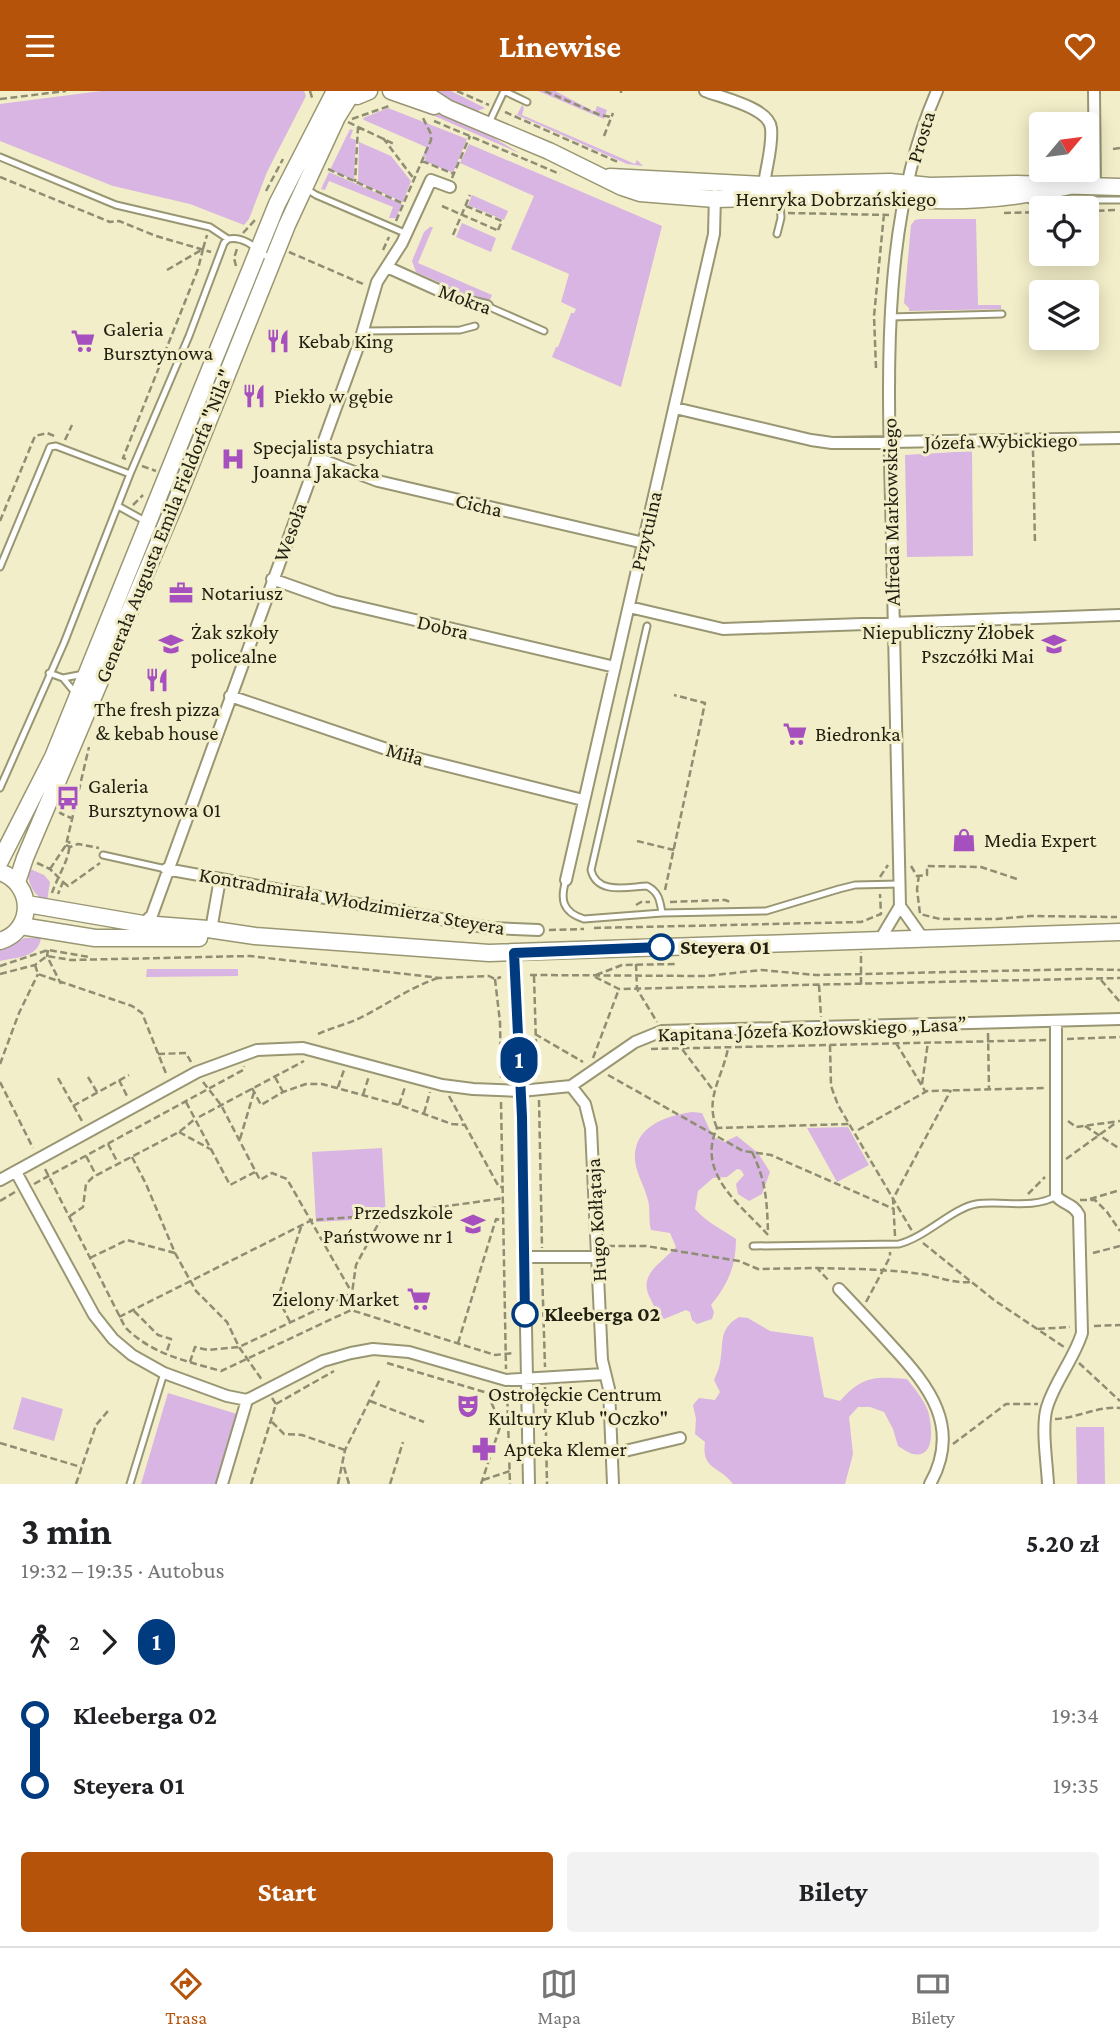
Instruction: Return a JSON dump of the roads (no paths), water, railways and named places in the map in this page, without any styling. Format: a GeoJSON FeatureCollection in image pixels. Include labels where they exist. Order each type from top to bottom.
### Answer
{"type":"FeatureCollection","features":[{"type":"Feature","properties":{"kind":"street"},"geometry":{"type":"LineString","coordinates":[[341,93],[357,96],[369,91]]}},
{"type":"Feature","properties":{"kind":"street","name":"Henryka Dobrzańskiego"},"geometry":{"type":"LineString","coordinates":[[421,91],[447,108],[640,193],[715,199],[881,195],[930,186],[1016,184],[1120,187]]}},
{"type":"Feature","properties":{"kind":"street"},"geometry":{"type":"LineString","coordinates":[[705,91],[760,112],[769,121],[772,131],[764,185]]}},
{"type":"Feature","properties":{"kind":"street","name":"Prosta"},"geometry":{"type":"LineString","coordinates":[[907,191],[926,115],[937,91]]}},
{"type":"Feature","properties":{"kind":"street"},"geometry":{"type":"LineString","coordinates":[[1094,91],[1095,186]]}},
{"type":"Feature","properties":{"kind":"street","name":"Henryka Dobrzańskiego"},"geometry":{"type":"LineString","coordinates":[[395,92],[433,106],[447,108]]}},
{"type":"Feature","properties":{"kind":"street","name":"Generała Augusta Emila Fieldorfa \"Nila\""},"geometry":{"type":"LineString","coordinates":[[0,861],[53,757],[277,204],[341,93]]}},
{"type":"Feature","properties":{"kind":"street","name":"Generała Augusta Emila Fieldorfa \"Nila\""},"geometry":{"type":"LineString","coordinates":[[17,882],[163,534],[273,261],[337,117],[341,93]]}},
{"type":"Feature","properties":{"kind":"street","name":"Henryka Dobrzańskiego"},"geometry":{"type":"LineString","coordinates":[[604,177],[764,185],[827,182],[999,199],[1070,186]]}},
{"type":"Feature","properties":{"kind":"street","name":"Wesoła"},"geometry":{"type":"LineString","coordinates":[[143,924],[152,915],[166,869],[363,331],[377,282],[407,234],[431,180],[449,187]]}},
{"type":"Feature","properties":{"kind":"street","name":"Przytulna"},"geometry":{"type":"LineString","coordinates":[[566,880],[714,234],[715,181]]}},
{"type":"Feature","properties":{"kind":"street","name":"Alfreda Markowskiego"},"geometry":{"type":"LineString","coordinates":[[900,906],[890,442],[890,317],[907,191]]}},
{"type":"Feature","properties":{"kind":"street","name":"Mokra"},"geometry":{"type":"LineString","coordinates":[[387,267],[458,299],[487,306]]}},
{"type":"Feature","properties":{"kind":"street","name":"Józefa Wybickiego"},"geometry":{"type":"LineString","coordinates":[[675,408],[832,443],[1120,438]]}},
{"type":"Feature","properties":{"kind":"street","name":"Cicha"},"geometry":{"type":"LineString","coordinates":[[317,458],[388,484],[644,543]]}},
{"type":"Feature","properties":{"kind":"street","name":"Dobra"},"geometry":{"type":"LineString","coordinates":[[272,579],[334,601],[615,667]]}},
{"type":"Feature","properties":{"kind":"street"},"geometry":{"type":"LineString","coordinates":[[629,607],[723,628],[1120,615]]}},
{"type":"Feature","properties":{"kind":"street","name":"Miła"},"geometry":{"type":"LineString","coordinates":[[230,696],[404,755],[583,800]]}},
{"type":"Feature","properties":{"kind":"street","name":"Kontradmirała Włodzimierza Steyera"},"geometry":{"type":"LineString","coordinates":[[166,869],[489,928],[538,930]]}},
{"type":"Feature","properties":{"kind":"street"},"geometry":{"type":"LineString","coordinates":[[0,872],[17,882],[27,904],[26,916],[21,926],[14,935],[0,941]]}},
{"type":"Feature","properties":{"kind":"street"},"geometry":{"type":"LineString","coordinates":[[202,934],[212,924],[220,879]]}},
{"type":"Feature","properties":{"kind":"street","name":"Kontradmirała Włodzimierza Steyera"},"geometry":{"type":"LineString","coordinates":[[27,904],[202,934]]}},
{"type":"Feature","properties":{"kind":"street"},"geometry":{"type":"LineString","coordinates":[[881,938],[900,906],[922,937]]}},
{"type":"Feature","properties":{"kind":"street","name":"Kontradmirała Włodzimierza Steyera"},"geometry":{"type":"LineString","coordinates":[[21,926],[95,938],[202,934],[514,953],[881,938],[1120,932]]}},
{"type":"Feature","properties":{"kind":"street"},"geometry":{"type":"LineString","coordinates":[[514,953],[521,1091],[529,1484]]}},
{"type":"Feature","properties":{"kind":"street","name":"Kapitana Józefa Kozłowskiego „Lasa”"},"geometry":{"type":"LineString","coordinates":[[0,1180],[197,1072],[257,1050],[303,1048],[442,1085],[521,1091],[571,1086],[643,1037],[665,1030],[1120,1019]]}},
{"type":"Feature","properties":{"kind":"street"},"geometry":{"type":"LineString","coordinates":[[1048,1484],[1043,1415],[1082,1333],[1079,1215],[1070,1204],[1056,1196],[1056,1021]]}},
{"type":"Feature","properties":{"kind":"street","name":"Hugo Kołłątaja"},"geometry":{"type":"LineString","coordinates":[[571,1086],[585,1104],[590,1119],[613,1484]]}},
{"type":"Feature","properties":{"kind":"street"},"geometry":{"type":"LineString","coordinates":[[16,1172],[103,1327],[124,1349],[164,1373],[227,1396],[247,1400],[323,1361],[373,1349],[409,1352],[506,1380],[604,1374]]}},
{"type":"Feature","properties":{"kind":"street"},"geometry":{"type":"LineString","coordinates":[[525,1257],[598,1252]]}},
{"type":"Feature","properties":{"kind":"street"},"geometry":{"type":"LineString","coordinates":[[839,1289],[920,1376],[936,1405],[941,1421],[942,1452],[940,1465],[930,1484]]}},
{"type":"Feature","properties":{"kind":"street"},"geometry":{"type":"LineString","coordinates":[[222,1484],[247,1400]]}},
{"type":"Feature","properties":{"kind":"street"},"geometry":{"type":"LineString","coordinates":[[612,1454],[680,1438]]}},
{"type":"Feature","properties":{"kind":"lane"},"geometry":{"type":"LineString","coordinates":[[488,125],[504,91],[527,102]]}},
{"type":"Feature","properties":{"kind":"lane"},"geometry":{"type":"LineString","coordinates":[[0,157],[116,205],[210,227],[228,239]]}},
{"type":"Feature","properties":{"kind":"lane"},"geometry":{"type":"LineString","coordinates":[[292,175],[316,195],[407,234]]}},
{"type":"Feature","properties":{"kind":"lane"},"geometry":{"type":"LineString","coordinates":[[778,234],[781,218],[780,198]]}},
{"type":"Feature","properties":{"kind":"lane"},"geometry":{"type":"LineString","coordinates":[[999,199],[1120,201]]}},
{"type":"Feature","properties":{"kind":"lane"},"geometry":{"type":"LineString","coordinates":[[0,788],[64,643],[224,243],[235,237],[273,261]]}},
{"type":"Feature","properties":{"kind":"lane","name":"Mokra"},"geometry":{"type":"LineString","coordinates":[[487,306],[544,331]]}},
{"type":"Feature","properties":{"kind":"lane"},"geometry":{"type":"LineString","coordinates":[[890,317],[1002,314]]}},
{"type":"Feature","properties":{"kind":"lane"},"geometry":{"type":"LineString","coordinates":[[363,331],[460,331],[475,326]]}},
{"type":"Feature","properties":{"kind":"lane"},"geometry":{"type":"LineString","coordinates":[[0,568],[50,447],[56,446],[130,474]]}},
{"type":"Feature","properties":{"kind":"lane"},"geometry":{"type":"LineString","coordinates":[[118,506],[163,534]]}},
{"type":"Feature","properties":{"kind":"lane"},"geometry":{"type":"LineString","coordinates":[[647,626],[591,870],[596,881],[604,887],[647,887],[657,893],[662,913]]}},
{"type":"Feature","properties":{"kind":"lane"},"geometry":{"type":"LineString","coordinates":[[49,673],[63,678],[87,674]]}},
{"type":"Feature","properties":{"kind":"lane"},"geometry":{"type":"LineString","coordinates":[[63,678],[78,696]]}},
{"type":"Feature","properties":{"kind":"lane"},"geometry":{"type":"LineString","coordinates":[[106,856],[166,869]]}},
{"type":"Feature","properties":{"kind":"lane"},"geometry":{"type":"LineString","coordinates":[[566,880],[562,893],[565,906],[572,915],[584,919],[662,913],[766,911],[839,888],[900,884]]}},
{"type":"Feature","properties":{"kind":"lane"},"geometry":{"type":"LineString","coordinates":[[752,1247],[893,1244],[916,1238],[969,1206],[1043,1202],[1056,1196]]}},
{"type":"Feature","properties":{"kind":"lane"},"geometry":{"type":"LineString","coordinates":[[130,1484],[164,1373]]}},
{"type":"Feature","properties":{"kind":"place","name":"Galeria Bursztynowa"},"geometry":{"type":"Point","coordinates":[83,341]}},
{"type":"Feature","properties":{"kind":"place","name":"Kebab King"},"geometry":{"type":"Point","coordinates":[278,341]}},
{"type":"Feature","properties":{"kind":"place","name":"Piekło w gębie"},"geometry":{"type":"Point","coordinates":[254,396]}},
{"type":"Feature","properties":{"kind":"place","name":"Specjalista psychiatra Joanna Jakacka"},"geometry":{"type":"Point","coordinates":[233,459]}},
{"type":"Feature","properties":{"kind":"place","name":"Notariusz"},"geometry":{"type":"Point","coordinates":[181,593]}},
{"type":"Feature","properties":{"kind":"place","name":"Żak szkoły policealne"},"geometry":{"type":"Point","coordinates":[171,644]}},
{"type":"Feature","properties":{"kind":"place","name":"Niepubliczny Żłobek Pszczółki Mai"},"geometry":{"type":"Point","coordinates":[1054,644]}},
{"type":"Feature","properties":{"kind":"place","name":"The fresh pizza & kebab house"},"geometry":{"type":"Point","coordinates":[157,680]}},
{"type":"Feature","properties":{"kind":"place","name":"Biedronka"},"geometry":{"type":"Point","coordinates":[795,734]}},
{"type":"Feature","properties":{"kind":"place","name":"Galeria Bursztynowa 01"},"geometry":{"type":"Point","coordinates":[68,798]}},
{"type":"Feature","properties":{"kind":"place","name":"Media Expert"},"geometry":{"type":"Point","coordinates":[964,840]}},
{"type":"Feature","properties":{"kind":"place","name":"Steyera 01"},"geometry":{"type":"Point","coordinates":[661,947]}},
{"type":"Feature","properties":{"kind":"place","name":"Przedszkole Państwowe nr 1"},"geometry":{"type":"Point","coordinates":[473,1224]}},
{"type":"Feature","properties":{"kind":"place","name":"Zielony Market"},"geometry":{"type":"Point","coordinates":[419,1299]}},
{"type":"Feature","properties":{"kind":"place","name":"Kleeberga 02"},"geometry":{"type":"Point","coordinates":[525,1314]}},
{"type":"Feature","properties":{"kind":"place","name":"Ostrołęckie Centrum Kultury Klub \"Oczko\""},"geometry":{"type":"Point","coordinates":[468,1406]}},
{"type":"Feature","properties":{"kind":"place","name":"Apteka Klemer"},"geometry":{"type":"Point","coordinates":[484,1449]}}]}
